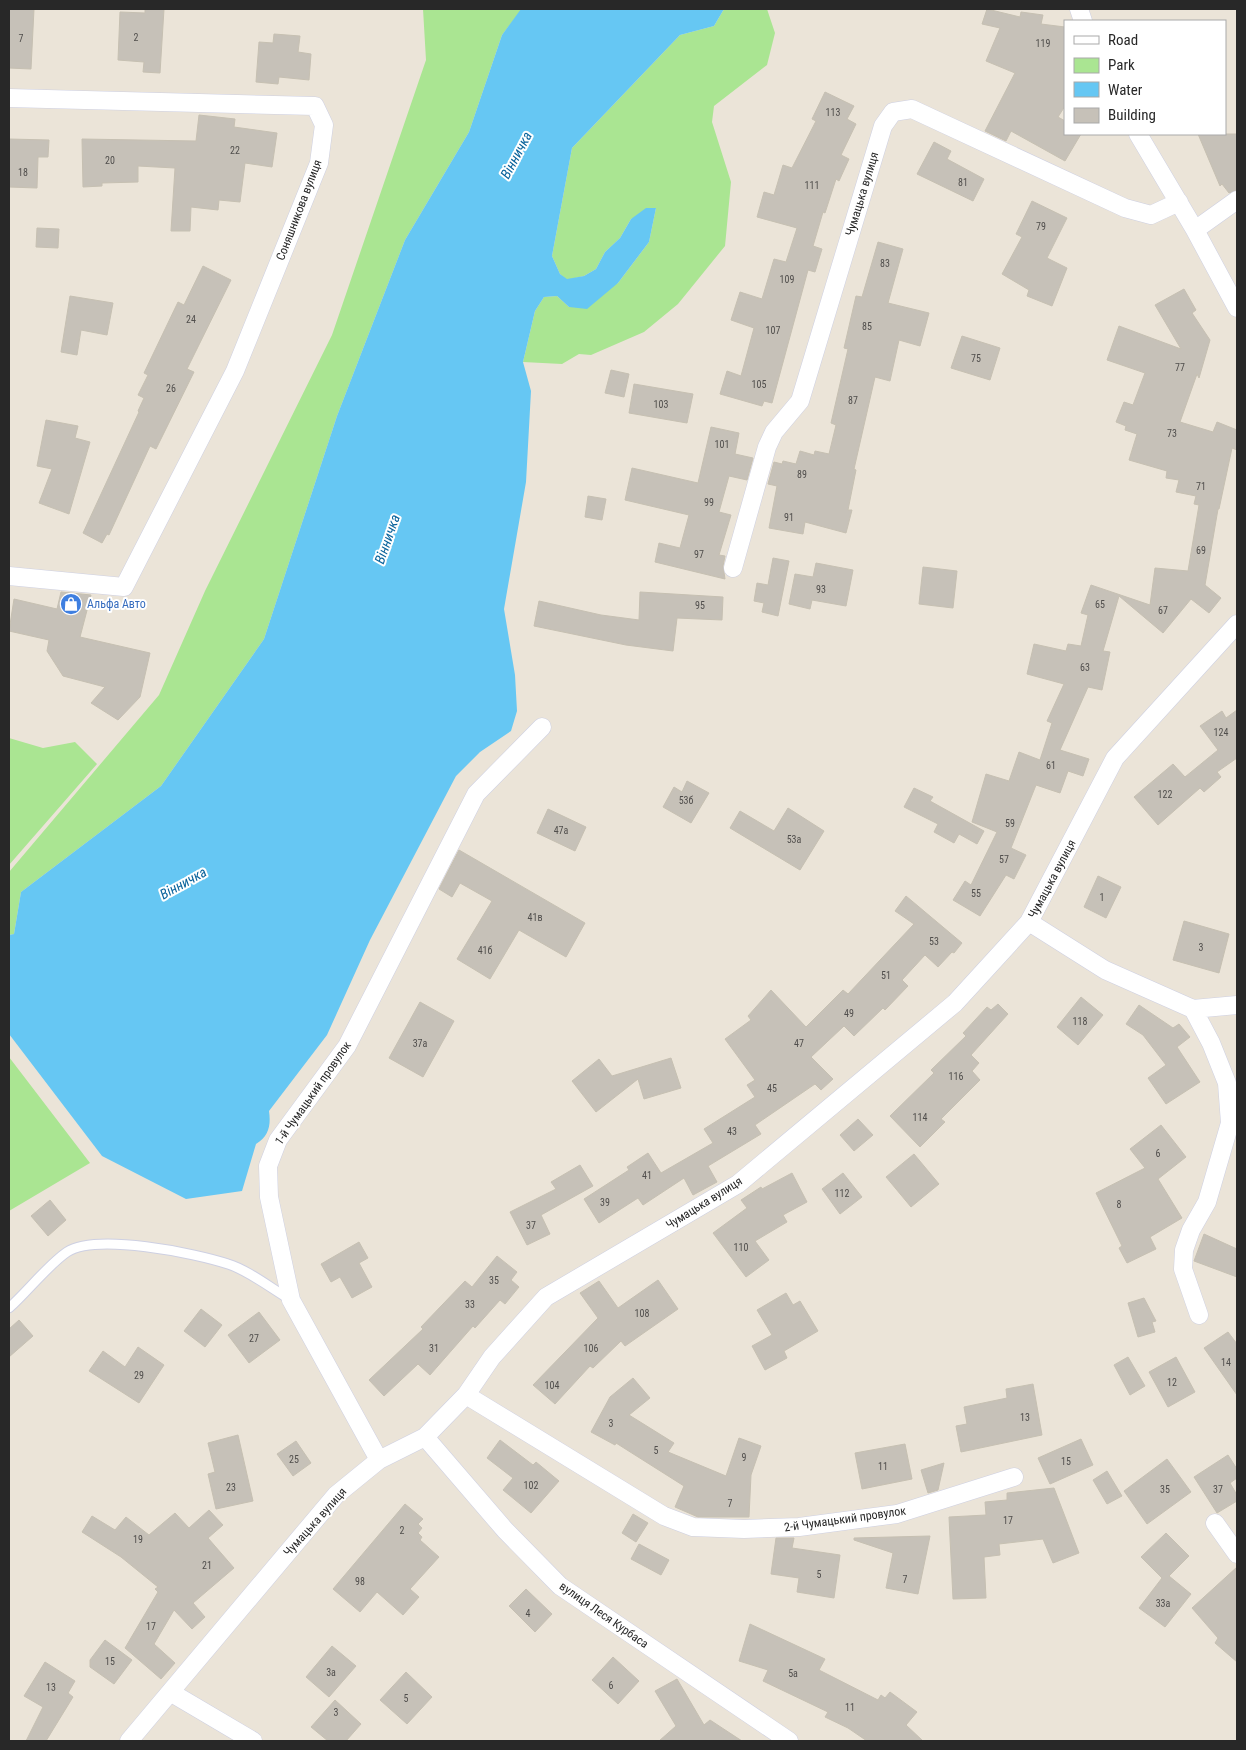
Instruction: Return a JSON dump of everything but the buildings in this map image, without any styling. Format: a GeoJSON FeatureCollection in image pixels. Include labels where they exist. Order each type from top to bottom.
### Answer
{"type":"FeatureCollection","features":[{"type":"Feature","properties":{"kind":"street","name":"Соняшникова вулиця"},"geometry":{"type":"LineString","coordinates":[[9,98],[314,106],[324,124],[320,163],[235,371],[124,587],[9,576]]}},
{"type":"Feature","properties":{"kind":"street","name":"Чумацька вулиця"},"geometry":{"type":"LineString","coordinates":[[733,568],[766,447],[774,432],[800,401],[883,126],[893,112],[912,109],[1124,208],[1151,214],[1179,202]]}},
{"type":"Feature","properties":{"kind":"street"},"geometry":{"type":"LineString","coordinates":[[1139,135],[1195,230],[1237,308]]}},
{"type":"Feature","properties":{"kind":"street"},"geometry":{"type":"LineString","coordinates":[[1195,230],[1237,200]]}},
{"type":"Feature","properties":{"kind":"street","name":"Чумацька вулиця"},"geometry":{"type":"LineString","coordinates":[[129,1741],[336,1495],[379,1460],[425,1437],[466,1395],[492,1358],[546,1297],[738,1184],[954,1003],[1029,922],[1115,758],[1237,624]]}},
{"type":"Feature","properties":{"kind":"street","name":"1-й Чумацький провулок"},"geometry":{"type":"LineString","coordinates":[[379,1460],[291,1300],[269,1196],[268,1166],[278,1140],[347,1046],[476,794],[542,727]]}},
{"type":"Feature","properties":{"kind":"street"},"geometry":{"type":"LineString","coordinates":[[1029,922],[1105,970],[1193,1009],[1237,1005]]}},
{"type":"Feature","properties":{"kind":"street"},"geometry":{"type":"LineString","coordinates":[[1193,1009],[1212,1043],[1227,1083],[1230,1123],[1207,1202],[1190,1230],[1184,1250],[1183,1269],[1199,1315]]}},
{"type":"Feature","properties":{"kind":"street","name":"2-й Чумацький провулок"},"geometry":{"type":"LineString","coordinates":[[466,1395],[664,1516],[693,1527],[744,1529],[799,1527],[897,1514],[1014,1477]]}},
{"type":"Feature","properties":{"kind":"street","name":"вулиця Леся Курбаса"},"geometry":{"type":"LineString","coordinates":[[425,1437],[504,1530],[560,1586],[789,1741]]}},
{"type":"Feature","properties":{"kind":"street"},"geometry":{"type":"LineString","coordinates":[[1215,1523],[1237,1554]]}},
{"type":"Feature","properties":{"kind":"street"},"geometry":{"type":"LineString","coordinates":[[170,1692],[252,1741]]}},
{"type":"Feature","properties":{"kind":"lane"},"geometry":{"type":"LineString","coordinates":[[9,1308],[67,1252],[90,1244],[116,1243],[187,1254],[229,1264],[291,1300]]}},
{"type":"Feature","properties":{"kind":"green space"},"geometry":{"type":"Polygon","coordinates":[[[423,9],[522,9],[502,35],[469,132],[405,240],[337,416],[264,639],[161,786],[21,892],[14,934],[9,935],[9,872],[159,695],[205,591],[332,335],[426,60],[423,9]]]}},
{"type":"Feature","properties":{"kind":"green space"},"geometry":{"type":"Polygon","coordinates":[[[724,9],[767,9],[775,33],[767,65],[714,106],[712,122],[731,182],[725,246],[678,304],[644,332],[591,355],[579,354],[562,364],[523,362],[535,311],[544,297],[557,296],[569,307],[618,283],[649,242],[656,208],[631,219],[620,238],[605,252],[596,269],[584,276],[567,280],[560,274],[552,256],[572,148],[680,35],[714,26],[724,9]]]}},
{"type":"Feature","properties":{"kind":"green space"},"geometry":{"type":"Polygon","coordinates":[[[9,738],[43,748],[75,742],[97,764],[9,865],[9,738]]]}},
{"type":"Feature","properties":{"kind":"green space"},"geometry":{"type":"Polygon","coordinates":[[[9,1057],[90,1163],[9,1211],[9,1057]]]}},
{"type":"Feature","properties":{"kind":"water","name":"Вінничка"},"geometry":{"type":"Polygon","coordinates":[[[521,9],[724,9],[714,26],[680,35],[572,148],[552,256],[560,274],[567,279],[584,276],[596,269],[605,252],[620,238],[631,219],[646,208],[656,208],[649,242],[618,283],[587,309],[569,307],[557,296],[544,297],[535,311],[523,362],[531,391],[526,482],[504,609],[515,675],[517,711],[511,731],[480,752],[456,776],[370,940],[327,1035],[269,1111],[270,1121],[268,1130],[264,1137],[256,1144],[242,1191],[186,1199],[102,1156],[9,1034],[9,935],[14,934],[21,892],[161,786],[264,639],[337,416],[405,240],[469,132],[502,35],[521,9]]]}},
{"type":"Feature","properties":{"kind":"place","name":"Альфа Авто"},"geometry":{"type":"Point","coordinates":[71,604]}}]}
